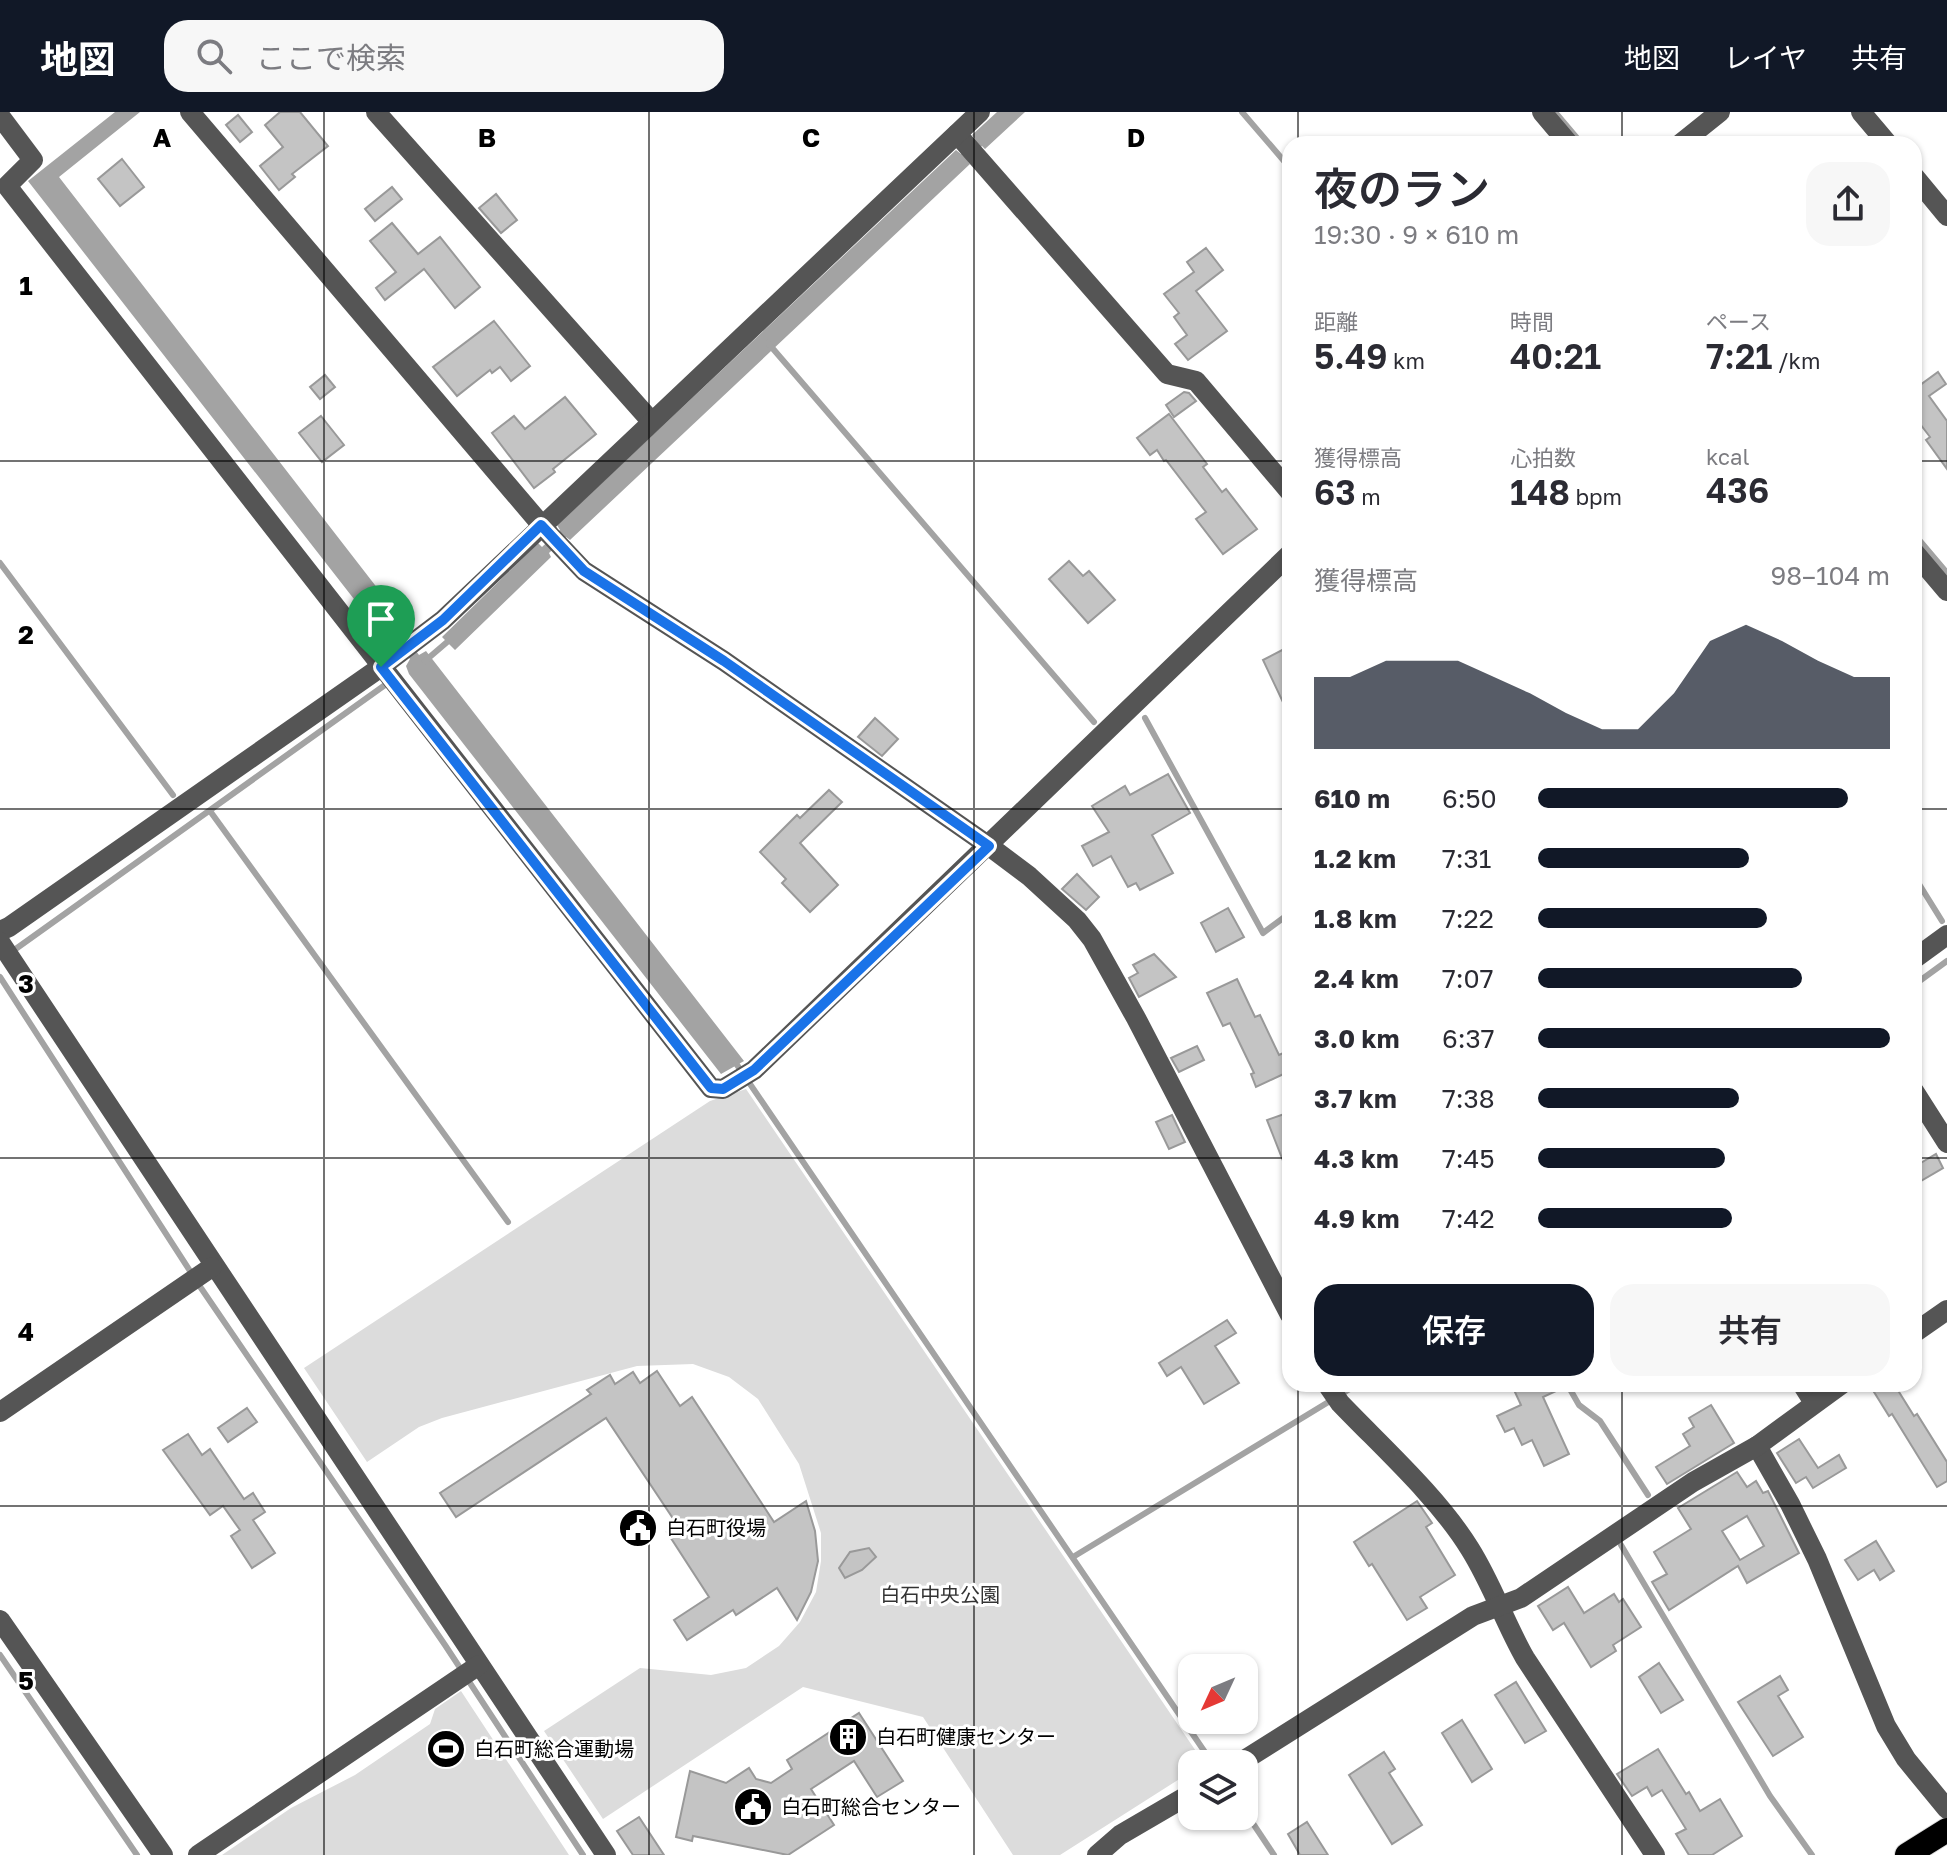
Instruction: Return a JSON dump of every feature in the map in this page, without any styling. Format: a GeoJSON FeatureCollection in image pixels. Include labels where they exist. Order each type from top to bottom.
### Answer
{"type":"FeatureCollection","features":[{"type":"Feature","properties":{"kind":"highway"},"geometry":{"type":"LineString","coordinates":[[1907,1855],[1947,1830]]}},
{"type":"Feature","properties":{"kind":"street"},"geometry":{"type":"LineString","coordinates":[[190,112],[550,536],[584,571],[724,661],[989,846],[1029,876],[1077,920],[1092,939],[1143,1031],[1282,1300]]}},
{"type":"Feature","properties":{"kind":"street"},"geometry":{"type":"LineString","coordinates":[[376,112],[651,421]]}},
{"type":"Feature","properties":{"kind":"street"},"geometry":{"type":"LineString","coordinates":[[0,931],[381,667],[550,536],[651,421],[966,145],[980,112]]}},
{"type":"Feature","properties":{"kind":"street"},"geometry":{"type":"LineString","coordinates":[[1542,112],[1562,136]]}},
{"type":"Feature","properties":{"kind":"street"},"geometry":{"type":"LineString","coordinates":[[1690,136],[1720,112]]}},
{"type":"Feature","properties":{"kind":"street"},"geometry":{"type":"LineString","coordinates":[[1861,112],[1881,136]]}},
{"type":"Feature","properties":{"kind":"street"},"geometry":{"type":"LineString","coordinates":[[0,116],[33,160],[7,186],[711,1088],[723,1089],[745,1076],[989,846],[1282,562]]}},
{"type":"Feature","properties":{"kind":"street"},"geometry":{"type":"LineString","coordinates":[[966,145],[1167,374],[1196,381],[1282,483]]}},
{"type":"Feature","properties":{"kind":"street"},"geometry":{"type":"LineString","coordinates":[[1922,186],[1947,216]]}},
{"type":"Feature","properties":{"kind":"street"},"geometry":{"type":"LineString","coordinates":[[1922,561],[1947,591]]}},
{"type":"Feature","properties":{"kind":"street"},"geometry":{"type":"LineString","coordinates":[[1922,953],[1947,935]]}},
{"type":"Feature","properties":{"kind":"street"},"geometry":{"type":"LineString","coordinates":[[7,953],[199,1275],[292,1383],[469,1671],[606,1855]]}},
{"type":"Feature","properties":{"kind":"street"},"geometry":{"type":"LineString","coordinates":[[1922,1104],[1947,1143]]}},
{"type":"Feature","properties":{"kind":"street"},"geometry":{"type":"LineString","coordinates":[[0,1412],[199,1275]]}},
{"type":"Feature","properties":{"kind":"street"},"geometry":{"type":"LineString","coordinates":[[1922,1327],[1947,1310]]}},
{"type":"Feature","properties":{"kind":"street"},"geometry":{"type":"LineString","coordinates":[[1333,1392],[1448,1517],[1476,1560],[1525,1658],[1655,1855]]}},
{"type":"Feature","properties":{"kind":"street"},"geometry":{"type":"LineString","coordinates":[[1807,1392],[1814,1403]]}},
{"type":"Feature","properties":{"kind":"street"},"geometry":{"type":"LineString","coordinates":[[1258,1752],[1473,1616],[1521,1598],[1693,1482],[1757,1446],[1830,1392]]}},
{"type":"Feature","properties":{"kind":"street"},"geometry":{"type":"LineString","coordinates":[[1757,1446],[1817,1559],[1886,1726],[1906,1759],[1947,1809]]}},
{"type":"Feature","properties":{"kind":"street"},"geometry":{"type":"LineString","coordinates":[[0,1620],[163,1855]]}},
{"type":"Feature","properties":{"kind":"street"},"geometry":{"type":"LineString","coordinates":[[198,1855],[469,1671]]}},
{"type":"Feature","properties":{"kind":"street"},"geometry":{"type":"LineString","coordinates":[[1097,1855],[1120,1835],[1178,1801]]}},
{"type":"Feature","properties":{"kind":"green space","name":"白石中央公園"},"geometry":{"type":"Polygon","coordinates":[[[746,1089],[1178,1725],[1178,1734],[1184,1734],[1195,1750],[1178,1750],[1178,1780],[1060,1855],[1013,1855],[923,1717],[803,1687],[603,1819],[544,1731],[640,1668],[711,1675],[746,1668],[779,1646],[800,1622],[816,1592],[821,1533],[799,1464],[758,1399],[729,1377],[693,1364],[637,1366],[442,1418],[419,1427],[367,1462],[304,1368],[710,1101],[746,1089]]]}},
{"type":"Feature","properties":{"kind":"green space","name":"白石町総合運動場"},"geometry":{"type":"Polygon","coordinates":[[[461,1691],[569,1855],[222,1855],[291,1808],[355,1775],[430,1724],[435,1709],[461,1691]]]}},
{"type":"Feature","properties":{"kind":"shaded area"},"geometry":{"type":"Polygon","coordinates":[[[115,112],[140,112],[59,177],[409,629],[404,635],[419,655],[426,651],[744,1061],[721,1074],[409,674],[406,666],[410,659],[396,642],[389,644],[28,181],[115,112]]]}},
{"type":"Feature","properties":{"kind":"shaded area"},"geometry":{"type":"Polygon","coordinates":[[[997,112],[1025,112],[985,149],[982,146],[967,160],[970,164],[570,540],[566,537],[549,553],[551,557],[455,650],[442,637],[538,543],[542,547],[560,530],[557,525],[956,150],[961,154],[975,139],[972,135],[997,112]]]}},
{"type":"Feature","properties":{"kind":"building"},"geometry":{"type":"Polygon","coordinates":[[[280,112],[300,112],[328,146],[292,174],[295,177],[279,190],[260,166],[283,147],[265,125],[280,112]]]}},
{"type":"Feature","properties":{"kind":"building"},"geometry":{"type":"Polygon","coordinates":[[[238,115],[252,132],[240,142],[226,125],[238,115]]]}},
{"type":"Feature","properties":{"kind":"building"},"geometry":{"type":"Polygon","coordinates":[[[122,159],[144,187],[120,206],[98,179],[122,159]]]}},
{"type":"Feature","properties":{"kind":"building"},"geometry":{"type":"Polygon","coordinates":[[[392,187],[402,199],[375,221],[365,209],[392,187]]]}},
{"type":"Feature","properties":{"kind":"building"},"geometry":{"type":"Polygon","coordinates":[[[496,194],[517,220],[501,233],[479,208],[496,194]]]}},
{"type":"Feature","properties":{"kind":"building"},"geometry":{"type":"Polygon","coordinates":[[[392,223],[418,254],[440,237],[480,287],[455,308],[424,269],[385,300],[376,288],[396,272],[370,241],[392,223]]]}},
{"type":"Feature","properties":{"kind":"building"},"geometry":{"type":"Polygon","coordinates":[[[1206,248],[1223,270],[1196,291],[1227,331],[1188,360],[1175,344],[1187,335],[1174,317],[1179,313],[1164,294],[1194,272],[1187,262],[1206,248]]]}},
{"type":"Feature","properties":{"kind":"building"},"geometry":{"type":"Polygon","coordinates":[[[494,321],[530,366],[511,381],[500,367],[492,373],[490,370],[457,396],[433,367],[494,321]]]}},
{"type":"Feature","properties":{"kind":"building"},"geometry":{"type":"Polygon","coordinates":[[[1938,372],[1946,384],[1929,396],[1947,421],[1947,469],[1926,440],[1930,437],[1922,426],[1922,384],[1938,372]]]}},
{"type":"Feature","properties":{"kind":"building"},"geometry":{"type":"Polygon","coordinates":[[[325,375],[335,387],[320,399],[310,387],[325,375]]]}},
{"type":"Feature","properties":{"kind":"building"},"geometry":{"type":"Polygon","coordinates":[[[1184,392],[1196,401],[1174,417],[1166,405],[1184,392]]]}},
{"type":"Feature","properties":{"kind":"building"},"geometry":{"type":"Polygon","coordinates":[[[565,397],[596,434],[534,488],[492,433],[514,416],[525,429],[565,397]]]}},
{"type":"Feature","properties":{"kind":"building"},"geometry":{"type":"Polygon","coordinates":[[[1169,414],[1207,464],[1203,467],[1222,492],[1226,489],[1257,529],[1223,554],[1196,519],[1206,512],[1157,450],[1150,455],[1137,438],[1169,414]]]}},
{"type":"Feature","properties":{"kind":"building"},"geometry":{"type":"Polygon","coordinates":[[[321,416],[344,445],[322,462],[299,433],[321,416]]]}},
{"type":"Feature","properties":{"kind":"building"},"geometry":{"type":"Polygon","coordinates":[[[1069,561],[1083,576],[1089,571],[1115,600],[1088,623],[1049,579],[1069,561]]]}},
{"type":"Feature","properties":{"kind":"building"},"geometry":{"type":"Polygon","coordinates":[[[1282,650],[1282,700],[1263,660],[1282,650]]]}},
{"type":"Feature","properties":{"kind":"building"},"geometry":{"type":"Polygon","coordinates":[[[875,718],[898,739],[882,756],[858,737],[875,718]]]}},
{"type":"Feature","properties":{"kind":"building"},"geometry":{"type":"Polygon","coordinates":[[[1168,774],[1190,813],[1152,835],[1173,873],[1140,890],[1136,883],[1128,887],[1111,856],[1093,866],[1082,846],[1109,832],[1092,806],[1125,786],[1130,795],[1168,774]]]}},
{"type":"Feature","properties":{"kind":"building"},"geometry":{"type":"Polygon","coordinates":[[[829,790],[842,802],[800,843],[838,885],[810,912],[782,883],[786,879],[760,852],[797,815],[800,818],[829,790]]]}},
{"type":"Feature","properties":{"kind":"building"},"geometry":{"type":"Polygon","coordinates":[[[1077,874],[1099,897],[1086,910],[1062,889],[1077,874]]]}},
{"type":"Feature","properties":{"kind":"building"},"geometry":{"type":"Polygon","coordinates":[[[1228,908],[1244,937],[1216,952],[1201,923],[1228,908]]]}},
{"type":"Feature","properties":{"kind":"building"},"geometry":{"type":"Polygon","coordinates":[[[1154,954],[1176,977],[1139,997],[1129,978],[1138,973],[1133,965],[1154,954]]]}},
{"type":"Feature","properties":{"kind":"building"},"geometry":{"type":"Polygon","coordinates":[[[1237,979],[1255,1017],[1260,1015],[1279,1055],[1282,1054],[1282,1075],[1256,1087],[1251,1074],[1254,1073],[1230,1023],[1223,1026],[1207,993],[1237,979]]]}},
{"type":"Feature","properties":{"kind":"building"},"geometry":{"type":"Polygon","coordinates":[[[1197,1046],[1204,1060],[1179,1072],[1171,1058],[1197,1046]]]}},
{"type":"Feature","properties":{"kind":"building"},"geometry":{"type":"Polygon","coordinates":[[[1172,1115],[1185,1142],[1169,1149],[1156,1122],[1172,1115]]]}},
{"type":"Feature","properties":{"kind":"building"},"geometry":{"type":"Polygon","coordinates":[[[1282,1115],[1282,1158],[1267,1120],[1282,1115]]]}},
{"type":"Feature","properties":{"kind":"building"},"geometry":{"type":"Polygon","coordinates":[[[1936,1154],[1943,1168],[1922,1180],[1922,1162],[1936,1154]]]}},
{"type":"Feature","properties":{"kind":"building"},"geometry":{"type":"Polygon","coordinates":[[[1227,1320],[1236,1333],[1215,1346],[1239,1383],[1204,1404],[1181,1367],[1167,1376],[1159,1363],[1227,1320]]]}},
{"type":"Feature","properties":{"kind":"building"},"geometry":{"type":"Polygon","coordinates":[[[657,1371],[680,1406],[692,1397],[774,1522],[806,1501],[815,1531],[818,1561],[811,1592],[797,1620],[777,1588],[736,1615],[733,1610],[687,1640],[674,1620],[709,1597],[667,1532],[678,1526],[606,1418],[456,1517],[440,1493],[591,1394],[587,1390],[610,1375],[615,1384],[633,1372],[640,1383],[657,1371]]]}},
{"type":"Feature","properties":{"kind":"building"},"geometry":{"type":"Polygon","coordinates":[[[1515,1392],[1554,1392],[1543,1397],[1569,1454],[1544,1466],[1532,1440],[1522,1445],[1514,1428],[1505,1432],[1497,1416],[1521,1405],[1515,1392]]]}},
{"type":"Feature","properties":{"kind":"building"},"geometry":{"type":"Polygon","coordinates":[[[1874,1392],[1899,1392],[1914,1416],[1917,1414],[1947,1462],[1947,1481],[1937,1487],[1892,1414],[1889,1416],[1874,1392]]]}},
{"type":"Feature","properties":{"kind":"building"},"geometry":{"type":"Polygon","coordinates":[[[1711,1405],[1734,1443],[1667,1484],[1656,1467],[1690,1446],[1683,1434],[1694,1427],[1689,1418],[1711,1405]]]}},
{"type":"Feature","properties":{"kind":"building"},"geometry":{"type":"Polygon","coordinates":[[[247,1408],[257,1422],[228,1442],[218,1428],[247,1408]]]}},
{"type":"Feature","properties":{"kind":"building"},"geometry":{"type":"Polygon","coordinates":[[[188,1434],[202,1455],[210,1449],[244,1499],[253,1493],[265,1512],[253,1520],[275,1553],[252,1568],[231,1536],[240,1530],[223,1506],[210,1515],[163,1450],[188,1434]]]}},
{"type":"Feature","properties":{"kind":"building"},"geometry":{"type":"Polygon","coordinates":[[[1799,1439],[1818,1468],[1839,1455],[1846,1468],[1813,1488],[1806,1477],[1796,1483],[1777,1453],[1799,1439]]]}},
{"type":"Feature","properties":{"kind":"building"},"geometry":{"type":"Polygon","coordinates":[[[1737,1472],[1747,1487],[1756,1481],[1763,1493],[1768,1491],[1799,1553],[1747,1583],[1738,1566],[1669,1610],[1652,1582],[1667,1574],[1654,1552],[1691,1529],[1678,1508],[1737,1472]],[[1747,1516],[1722,1531],[1740,1560],[1764,1546],[1747,1516]]]}},
{"type":"Feature","properties":{"kind":"building"},"geometry":{"type":"Polygon","coordinates":[[[1417,1501],[1432,1523],[1426,1527],[1455,1575],[1420,1597],[1427,1608],[1407,1620],[1372,1564],[1369,1566],[1354,1542],[1417,1501]]]}},
{"type":"Feature","properties":{"kind":"building"},"geometry":{"type":"Polygon","coordinates":[[[1876,1541],[1894,1571],[1880,1580],[1874,1570],[1858,1580],[1845,1560],[1876,1541]]]}},
{"type":"Feature","properties":{"kind":"building"},"geometry":{"type":"Polygon","coordinates":[[[869,1548],[876,1557],[862,1570],[845,1578],[839,1568],[850,1552],[869,1548]]]}},
{"type":"Feature","properties":{"kind":"building"},"geometry":{"type":"Polygon","coordinates":[[[1568,1587],[1584,1613],[1614,1594],[1619,1602],[1623,1599],[1641,1627],[1613,1645],[1616,1651],[1591,1667],[1564,1623],[1553,1630],[1538,1606],[1568,1587]]]}},
{"type":"Feature","properties":{"kind":"building"},"geometry":{"type":"Polygon","coordinates":[[[1659,1663],[1683,1700],[1661,1713],[1639,1677],[1659,1663]]]}},
{"type":"Feature","properties":{"kind":"building"},"geometry":{"type":"Polygon","coordinates":[[[1780,1676],[1788,1690],[1778,1696],[1803,1737],[1773,1756],[1738,1702],[1780,1676]]]}},
{"type":"Feature","properties":{"kind":"building"},"geometry":{"type":"Polygon","coordinates":[[[1516,1682],[1546,1731],[1525,1743],[1495,1695],[1516,1682]]]}},
{"type":"Feature","properties":{"kind":"building","name":"白石町総合センター"},"geometry":{"type":"Polygon","coordinates":[[[859,1713],[903,1781],[877,1797],[854,1761],[811,1789],[834,1825],[788,1855],[693,1836],[692,1841],[676,1837],[690,1771],[726,1783],[749,1768],[756,1779],[771,1783],[792,1769],[787,1760],[859,1713]]]}},
{"type":"Feature","properties":{"kind":"building"},"geometry":{"type":"Polygon","coordinates":[[[1462,1720],[1492,1769],[1472,1782],[1442,1733],[1462,1720]]]}},
{"type":"Feature","properties":{"kind":"building"},"geometry":{"type":"Polygon","coordinates":[[[1658,1749],[1700,1811],[1720,1799],[1742,1836],[1712,1855],[1689,1855],[1676,1834],[1686,1829],[1662,1790],[1652,1796],[1647,1787],[1632,1796],[1617,1774],[1658,1749]]]}},
{"type":"Feature","properties":{"kind":"building"},"geometry":{"type":"Polygon","coordinates":[[[1384,1752],[1395,1769],[1389,1773],[1422,1825],[1392,1844],[1349,1775],[1384,1752]]]}},
{"type":"Feature","properties":{"kind":"building"},"geometry":{"type":"Polygon","coordinates":[[[639,1817],[664,1855],[633,1855],[617,1831],[639,1817]]]}},
{"type":"Feature","properties":{"kind":"building"},"geometry":{"type":"Polygon","coordinates":[[[1307,1822],[1328,1855],[1300,1855],[1288,1834],[1307,1822]]]}},
{"type":"Feature","properties":{"kind":"waterway"},"geometry":{"type":"LineString","coordinates":[[1242,112],[1282,159]]}},
{"type":"Feature","properties":{"kind":"waterway"},"geometry":{"type":"LineString","coordinates":[[1555,112],[1575,136]]}},
{"type":"Feature","properties":{"kind":"waterway"},"geometry":{"type":"LineString","coordinates":[[768,343],[1094,722]]}},
{"type":"Feature","properties":{"kind":"waterway"},"geometry":{"type":"LineString","coordinates":[[1922,543],[1947,573]]}},
{"type":"Feature","properties":{"kind":"waterway"},"geometry":{"type":"LineString","coordinates":[[0,563],[173,795]]}},
{"type":"Feature","properties":{"kind":"waterway"},"geometry":{"type":"LineString","coordinates":[[425,661],[453,637]]}},
{"type":"Feature","properties":{"kind":"waterway"},"geometry":{"type":"LineString","coordinates":[[10,953],[385,685]]}},
{"type":"Feature","properties":{"kind":"waterway"},"geometry":{"type":"LineString","coordinates":[[1145,718],[1263,933],[1282,919]]}},
{"type":"Feature","properties":{"kind":"waterway"},"geometry":{"type":"LineString","coordinates":[[210,811],[508,1222]]}},
{"type":"Feature","properties":{"kind":"waterway"},"geometry":{"type":"LineString","coordinates":[[1922,889],[1942,921]]}},
{"type":"Feature","properties":{"kind":"waterway"},"geometry":{"type":"LineString","coordinates":[[1922,979],[1947,961]]}},
{"type":"Feature","properties":{"kind":"waterway"},"geometry":{"type":"LineString","coordinates":[[0,977],[201,1288],[445,1645],[583,1855]]}},
{"type":"Feature","properties":{"kind":"waterway"},"geometry":{"type":"LineString","coordinates":[[733,1059],[1203,1750]]}},
{"type":"Feature","properties":{"kind":"waterway"},"geometry":{"type":"LineString","coordinates":[[1073,1557],[1345,1392]]}},
{"type":"Feature","properties":{"kind":"waterway"},"geometry":{"type":"LineString","coordinates":[[1572,1392],[1579,1405],[1600,1421],[1648,1495]]}},
{"type":"Feature","properties":{"kind":"waterway"},"geometry":{"type":"LineString","coordinates":[[1621,1545],[1770,1796],[1812,1855]]}},
{"type":"Feature","properties":{"kind":"waterway"},"geometry":{"type":"LineString","coordinates":[[0,1655],[137,1855]]}},
{"type":"Feature","properties":{"kind":"waterway"},"geometry":{"type":"LineString","coordinates":[[1257,1830],[1274,1855]]}},
{"type":"Feature","properties":{"kind":"place","name":"白石町役場"},"geometry":{"type":"Point","coordinates":[638,1528]}},
{"type":"Feature","properties":{"kind":"place","name":"白石町健康センター"},"geometry":{"type":"Point","coordinates":[848,1737]}},
{"type":"Feature","properties":{"kind":"place","name":"白石町総合運動場"},"geometry":{"type":"Point","coordinates":[446,1749]}},
{"type":"Feature","properties":{"kind":"place","name":"白石町総合センター"},"geometry":{"type":"Point","coordinates":[753,1807]}},
{"type":"Feature","properties":{"kind":"route"},"geometry":{"type":"LineString","coordinates":[[541,525],[584,571],[724,661],[989,846],[754,1070],[723,1089],[711,1088],[381,667],[443,620],[541,525]]}}]}
